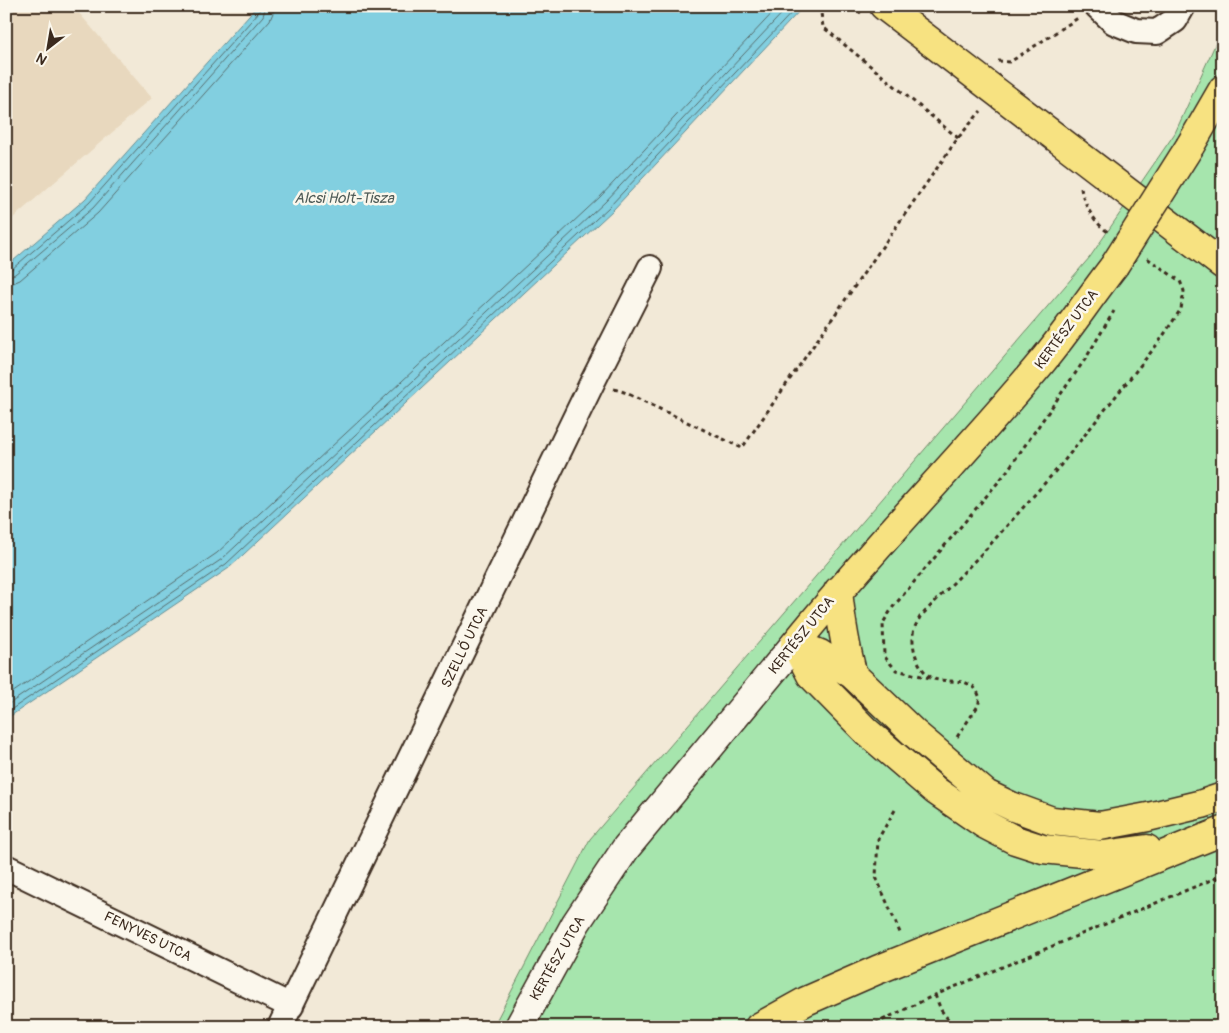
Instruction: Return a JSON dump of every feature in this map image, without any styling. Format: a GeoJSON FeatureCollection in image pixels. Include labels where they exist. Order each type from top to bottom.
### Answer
{"type":"FeatureCollection","features":[{"type":"Feature","properties":{"kind":"main road"},"geometry":{"type":"LineString","coordinates":[[889,10],[1223,265]]}},
{"type":"Feature","properties":{"kind":"main road","name":"KERTÉSZ UTCA"},"geometry":{"type":"LineString","coordinates":[[519,1027],[576,923],[626,848],[838,591],[1042,362],[1114,266],[1190,146],[1223,89]]}},
{"type":"Feature","properties":{"kind":"main road"},"geometry":{"type":"LineString","coordinates":[[838,591],[846,651],[854,675]]}},
{"type":"Feature","properties":{"kind":"main road"},"geometry":{"type":"LineString","coordinates":[[795,644],[820,654],[854,675],[914,733],[986,794],[1052,822],[1100,826],[1157,815],[1223,797]]}},
{"type":"Feature","properties":{"kind":"main road"},"geometry":{"type":"LineString","coordinates":[[795,644],[811,676],[867,732],[936,791],[984,824],[1015,840],[1043,849],[1103,856],[1215,834]]}},
{"type":"Feature","properties":{"kind":"main road"},"geometry":{"type":"LineString","coordinates":[[759,1027],[806,1001],[877,970],[1215,834]]}},
{"type":"Feature","properties":{"kind":"street"},"geometry":{"type":"LineString","coordinates":[[1088,12],[1136,31],[1157,32],[1175,20],[1183,6]]}},
{"type":"Feature","properties":{"kind":"street","name":"SZELLŐ UTCA"},"geometry":{"type":"LineString","coordinates":[[280,1027],[592,383],[650,268]]}},
{"type":"Feature","properties":{"kind":"street","name":"FENYVES UTCA"},"geometry":{"type":"LineString","coordinates":[[6,867],[291,1006]]}},
{"type":"Feature","properties":{"kind":"path"},"geometry":{"type":"LineString","coordinates":[[820,6],[822,27],[958,138]]}},
{"type":"Feature","properties":{"kind":"path"},"geometry":{"type":"LineString","coordinates":[[994,60],[1010,62],[1088,12]]}},
{"type":"Feature","properties":{"kind":"path"},"geometry":{"type":"LineString","coordinates":[[592,383],[624,392],[742,448],[958,138],[983,108]]}},
{"type":"Feature","properties":{"kind":"path"},"geometry":{"type":"LineString","coordinates":[[957,737],[978,706],[980,698],[977,691],[973,686],[964,682],[938,680],[896,670],[884,656],[883,623],[893,607],[1004,474],[1086,358],[1116,307]]}},
{"type":"Feature","properties":{"kind":"path"},"geometry":{"type":"LineString","coordinates":[[895,810],[878,838],[876,877],[903,941]]}},
{"type":"Feature","properties":{"kind":"path"},"geometry":{"type":"LineString","coordinates":[[868,1027],[935,995],[1223,876]]}},
{"type":"Feature","properties":{"kind":"path"},"geometry":{"type":"LineString","coordinates":[[935,995],[942,1010],[954,1027]]}},
{"type":"Feature","properties":{"kind":"shaded area"},"geometry":{"type":"Polygon","coordinates":[[[6,6],[73,6],[152,98],[6,224],[6,6]]]}},
{"type":"Feature","properties":{"kind":"green space"},"geometry":{"type":"Polygon","coordinates":[[[1223,27],[1223,1027],[493,1027],[590,839],[1090,257],[1175,133],[1223,27]]]}},
{"type":"Feature","properties":{"kind":"water","name":"Alcsi Holt-Tisza"},"geometry":{"type":"Polygon","coordinates":[[[257,6],[804,6],[613,210],[229,568],[6,719],[6,267],[85,199],[257,6]]]}}]}
